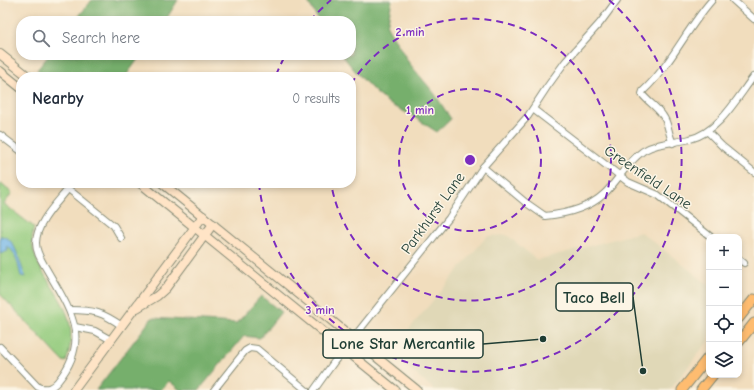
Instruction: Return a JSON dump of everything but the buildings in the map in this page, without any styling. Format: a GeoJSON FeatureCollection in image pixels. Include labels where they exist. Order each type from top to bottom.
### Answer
{"type":"FeatureCollection","features":[{"type":"Feature","properties":{"kind":"main road"},"geometry":{"type":"LineString","coordinates":[[0,54],[23,72]]}},
{"type":"Feature","properties":{"kind":"main road"},"geometry":{"type":"LineString","coordinates":[[0,71],[16,84]]}},
{"type":"Feature","properties":{"kind":"main road"},"geometry":{"type":"LineString","coordinates":[[146,188],[205,234],[395,390]]}},
{"type":"Feature","properties":{"kind":"main road"},"geometry":{"type":"LineString","coordinates":[[168,188],[417,390]]}},
{"type":"Feature","properties":{"kind":"main road"},"geometry":{"type":"LineString","coordinates":[[74,390],[203,216]]}},
{"type":"Feature","properties":{"kind":"main road"},"geometry":{"type":"LineString","coordinates":[[133,311],[157,296],[170,282],[213,224]]}},
{"type":"Feature","properties":{"kind":"main road"},"geometry":{"type":"LineString","coordinates":[[249,270],[258,260]]}},
{"type":"Feature","properties":{"kind":"main road"},"geometry":{"type":"LineString","coordinates":[[168,264],[166,273],[170,282]]}},
{"type":"Feature","properties":{"kind":"main road"},"geometry":{"type":"LineString","coordinates":[[742,314],[754,300]]}},
{"type":"Feature","properties":{"kind":"main road"},"geometry":{"type":"LineString","coordinates":[[742,338],[754,323]]}},
{"type":"Feature","properties":{"kind":"main road"},"geometry":{"type":"LineString","coordinates":[[682,390],[706,360]]}},
{"type":"Feature","properties":{"kind":"main road"},"geometry":{"type":"LineString","coordinates":[[701,390],[711,378]]}},
{"type":"Feature","properties":{"kind":"street","name":"Parkhurst Lane"},"geometry":{"type":"LineString","coordinates":[[314,390],[449,218],[483,167],[510,138],[533,109],[565,62],[600,23],[617,0]]}},
{"type":"Feature","properties":{"kind":"street"},"geometry":{"type":"LineString","coordinates":[[673,143],[669,128],[663,116],[642,94],[671,58],[699,16],[712,0]]}},
{"type":"Feature","properties":{"kind":"street"},"geometry":{"type":"LineString","coordinates":[[733,0],[754,19]]}},
{"type":"Feature","properties":{"kind":"street"},"geometry":{"type":"LineString","coordinates":[[483,167],[525,202],[545,216],[584,206],[604,194],[634,157],[647,149],[662,144],[691,139],[708,132],[720,121],[754,76]]}},
{"type":"Feature","properties":{"kind":"street","name":"Greenfield Lane"},"geometry":{"type":"LineString","coordinates":[[533,109],[619,176],[628,182],[658,195],[707,234]]}},
{"type":"Feature","properties":{"kind":"street"},"geometry":{"type":"LineString","coordinates":[[708,132],[722,146],[754,172]]}},
{"type":"Feature","properties":{"kind":"street"},"geometry":{"type":"LineString","coordinates":[[0,135],[16,148]]}},
{"type":"Feature","properties":{"kind":"street"},"geometry":{"type":"LineString","coordinates":[[0,347],[41,389],[53,387],[67,370],[75,348],[75,327],[70,310],[37,251],[36,241],[41,224],[68,189],[114,226],[121,238]]}},
{"type":"Feature","properties":{"kind":"street"},"geometry":{"type":"LineString","coordinates":[[70,310],[93,311],[107,316],[122,326]]}},
{"type":"Feature","properties":{"kind":"street"},"geometry":{"type":"LineString","coordinates":[[75,327],[95,331],[111,340]]}},
{"type":"Feature","properties":{"kind":"street"},"geometry":{"type":"LineString","coordinates":[[214,390],[245,351],[250,348],[257,349],[306,390]]}},
{"type":"Feature","properties":{"kind":"shaded area"},"geometry":{"type":"Polygon","coordinates":[[[641,232],[706,283],[706,344],[670,390],[435,390],[389,353],[487,236],[507,235],[537,260],[641,232]]]}},
{"type":"Feature","properties":{"kind":"green space"},"geometry":{"type":"Polygon","coordinates":[[[92,0],[178,0],[168,16],[79,16],[92,0]]]}},
{"type":"Feature","properties":{"kind":"green space"},"geometry":{"type":"Polygon","coordinates":[[[307,0],[392,0],[387,26],[409,63],[434,93],[451,119],[437,132],[411,115],[391,105],[376,93],[346,60],[356,60],[356,16],[316,16],[307,0]]]}},
{"type":"Feature","properties":{"kind":"green space"},"geometry":{"type":"Polygon","coordinates":[[[45,60],[137,60],[129,72],[40,72],[37,70],[45,60]]]}},
{"type":"Feature","properties":{"kind":"green space"},"geometry":{"type":"Polygon","coordinates":[[[0,183],[12,193],[4,204],[34,227],[32,239],[38,263],[64,306],[68,317],[71,340],[66,362],[63,361],[0,294],[0,183]]]}},
{"type":"Feature","properties":{"kind":"green space"},"geometry":{"type":"Polygon","coordinates":[[[261,296],[281,312],[260,338],[244,336],[199,390],[180,390],[169,381],[161,390],[96,390],[152,318],[237,323],[261,296]]]}},
{"type":"Feature","properties":{"kind":"water"},"geometry":{"type":"Polygon","coordinates":[[[0,236],[6,237],[14,246],[26,277],[21,276],[17,260],[13,252],[7,246],[8,251],[0,254],[0,236]]]}},
{"type":"Feature","properties":{"kind":"place","name":"Lone Star Mercantile"},"geometry":{"type":"Point","coordinates":[543,339]}},
{"type":"Feature","properties":{"kind":"place","name":"Taco Bell"},"geometry":{"type":"Point","coordinates":[643,371]}}]}
